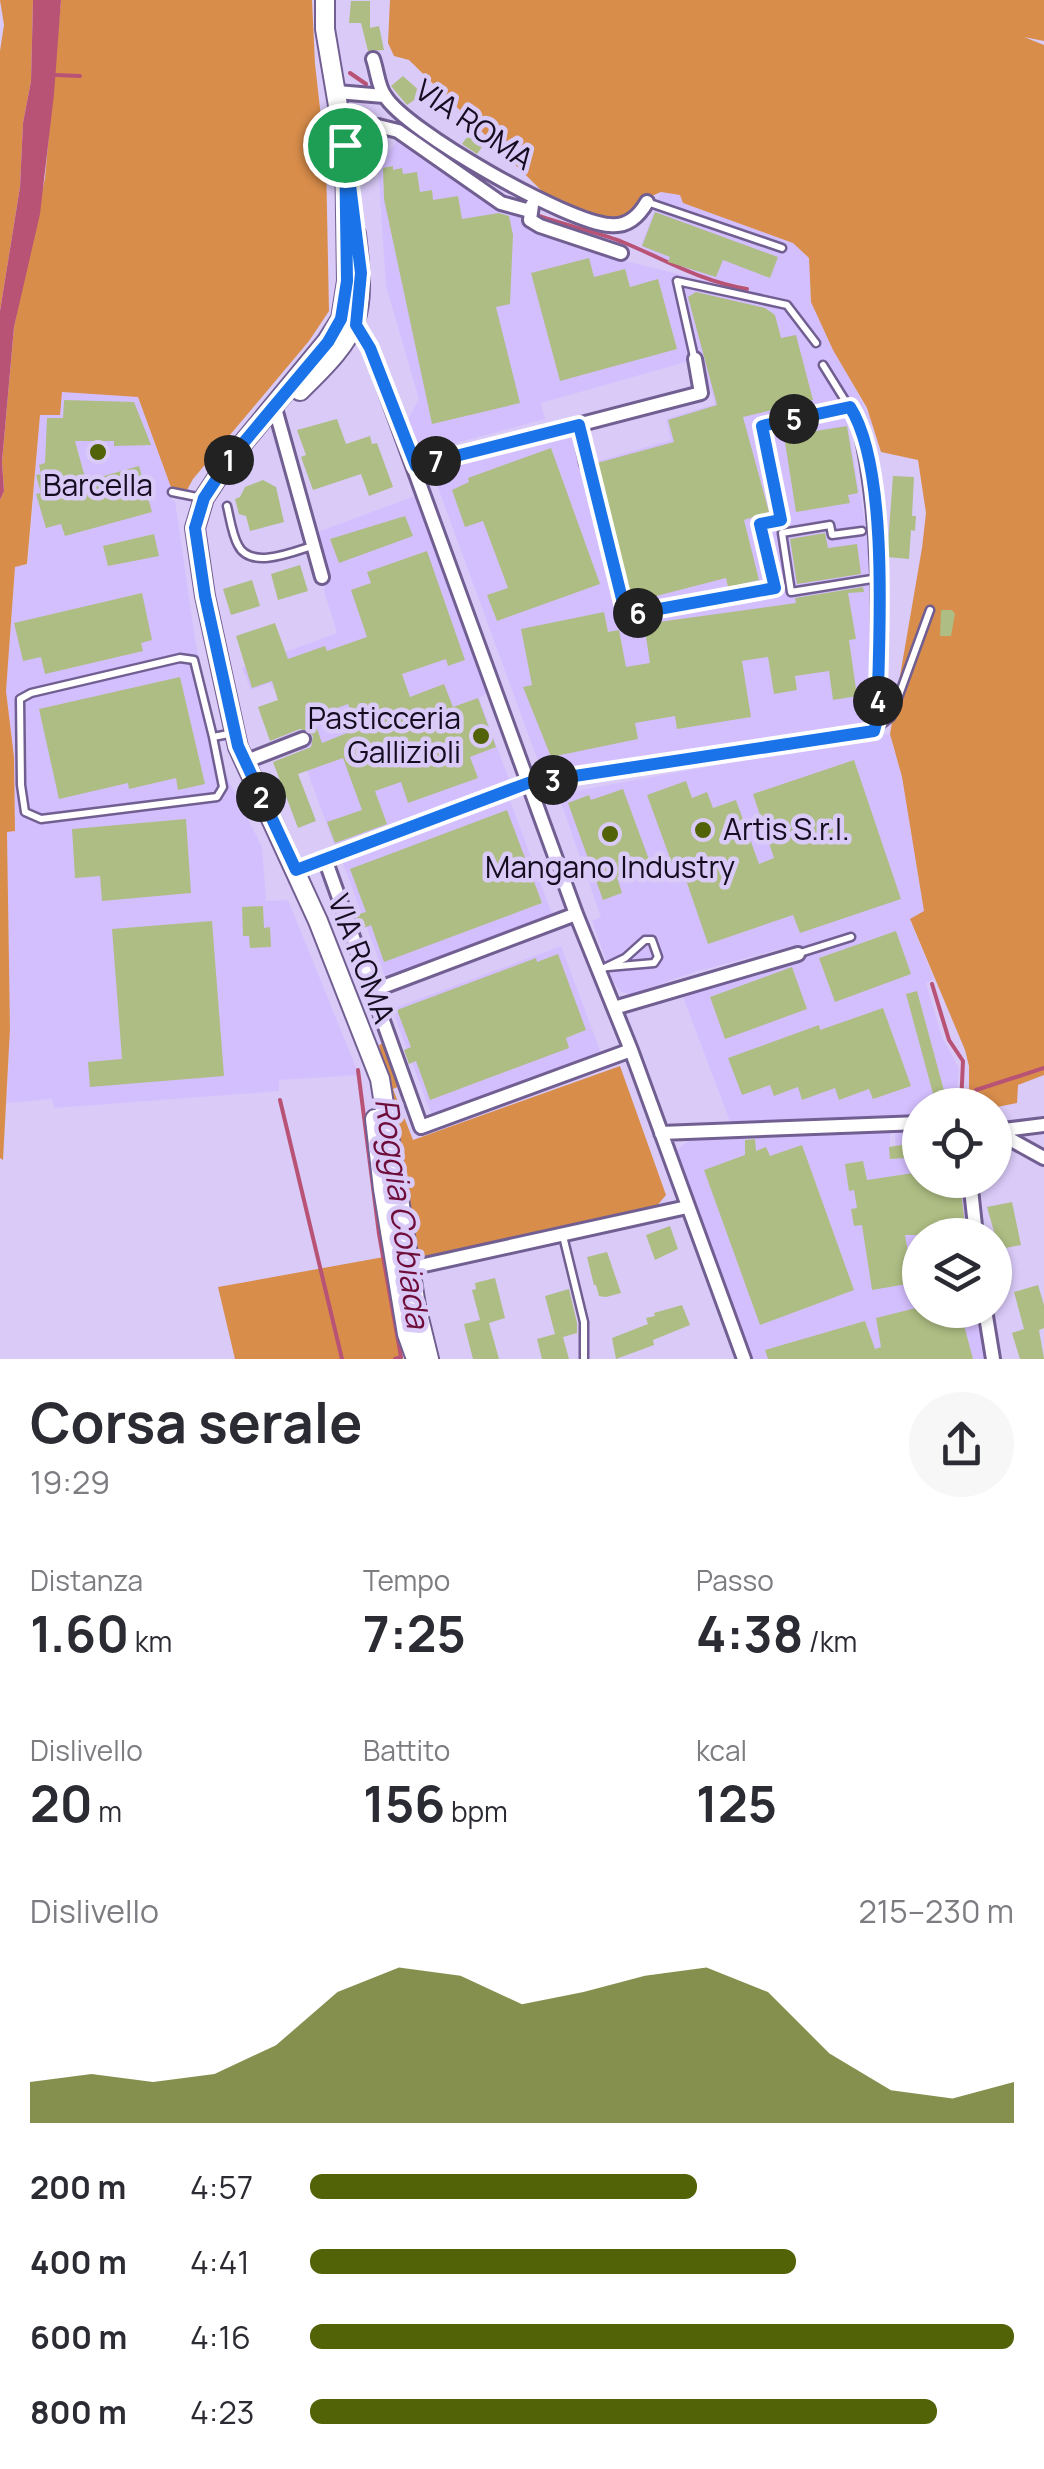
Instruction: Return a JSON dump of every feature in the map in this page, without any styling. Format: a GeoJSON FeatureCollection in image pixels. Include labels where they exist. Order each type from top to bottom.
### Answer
{"type":"FeatureCollection","features":[{"type":"Feature","properties":{"kind":"street","name":"VIA ROMA"},"geometry":{"type":"LineString","coordinates":[[250,434],[326,365],[349,322],[361,273],[343,124],[325,29],[325,0]]}},
{"type":"Feature","properties":{"kind":"street","name":"VIA ROMA"},"geometry":{"type":"LineString","coordinates":[[373,59],[377,95]]}},
{"type":"Feature","properties":{"kind":"street","name":"VIA ROMA"},"geometry":{"type":"LineString","coordinates":[[337,92],[377,95],[532,205]]}},
{"type":"Feature","properties":{"kind":"street","name":"VIA ROMA"},"geometry":{"type":"LineString","coordinates":[[343,124],[398,130],[501,203],[532,205],[612,226],[636,217],[646,202]]}},
{"type":"Feature","properties":{"kind":"street","name":"VIA ROMA"},"geometry":{"type":"LineString","coordinates":[[532,205],[530,220],[540,226],[621,253]]}},
{"type":"Feature","properties":{"kind":"street","name":"VIA ROMA"},"geometry":{"type":"LineString","coordinates":[[349,322],[250,434],[204,498],[195,528],[205,596],[244,762],[296,870],[370,1058],[383,1189],[428,1359]]}},
{"type":"Feature","properties":{"kind":"street"},"geometry":{"type":"LineString","coordinates":[[349,322],[370,348],[416,466],[576,914],[603,968],[614,1008],[744,1359]]}},
{"type":"Feature","properties":{"kind":"street"},"geometry":{"type":"LineString","coordinates":[[416,466],[701,393],[694,359]]}},
{"type":"Feature","properties":{"kind":"street"},"geometry":{"type":"LineString","coordinates":[[276,412],[322,577]]}},
{"type":"Feature","properties":{"kind":"street"},"geometry":{"type":"LineString","coordinates":[[579,425],[587,464]]}},
{"type":"Feature","properties":{"kind":"street"},"geometry":{"type":"LineString","coordinates":[[296,870],[528,783],[874,731],[879,578],[874,502],[860,425]]}},
{"type":"Feature","properties":{"kind":"street"},"geometry":{"type":"LineString","coordinates":[[244,762],[303,739]]}},
{"type":"Feature","properties":{"kind":"street"},"geometry":{"type":"LineString","coordinates":[[325,859],[421,1127],[631,1050]]}},
{"type":"Feature","properties":{"kind":"street"},"geometry":{"type":"LineString","coordinates":[[372,991],[576,914]]}},
{"type":"Feature","properties":{"kind":"street"},"geometry":{"type":"LineString","coordinates":[[614,1008],[798,954]]}},
{"type":"Feature","properties":{"kind":"street"},"geometry":{"type":"LineString","coordinates":[[661,1134],[902,1123]]}},
{"type":"Feature","properties":{"kind":"street"},"geometry":{"type":"LineString","coordinates":[[1012,1129],[1044,1125]]}},
{"type":"Feature","properties":{"kind":"street"},"geometry":{"type":"LineString","coordinates":[[1012,1140],[1044,1158]]}},
{"type":"Feature","properties":{"kind":"street"},"geometry":{"type":"LineString","coordinates":[[403,1270],[687,1207]]}},
{"type":"Feature","properties":{"kind":"street","name":"VIA ROMA"},"geometry":{"type":"LineString","coordinates":[[403,1270],[408,1334],[416,1359]]}},
{"type":"Feature","properties":{"kind":"street"},"geometry":{"type":"LineString","coordinates":[[988,1328],[993,1359]]}},
{"type":"Feature","properties":{"kind":"lane"},"geometry":{"type":"LineString","coordinates":[[646,202],[782,248]]}},
{"type":"Feature","properties":{"kind":"lane"},"geometry":{"type":"LineString","coordinates":[[694,359],[677,281],[787,304],[816,343]]}},
{"type":"Feature","properties":{"kind":"lane"},"geometry":{"type":"LineString","coordinates":[[823,365],[860,425]]}},
{"type":"Feature","properties":{"kind":"lane"},"geometry":{"type":"LineString","coordinates":[[587,464],[626,615],[775,588],[760,524],[781,520],[762,426],[850,407]]}},
{"type":"Feature","properties":{"kind":"lane"},"geometry":{"type":"LineString","coordinates":[[172,492],[204,498]]}},
{"type":"Feature","properties":{"kind":"lane"},"geometry":{"type":"LineString","coordinates":[[227,506],[238,546],[244,553],[267,557],[314,546]]}},
{"type":"Feature","properties":{"kind":"lane"},"geometry":{"type":"LineString","coordinates":[[862,531],[832,535],[830,525],[782,533],[791,592],[879,578]]}},
{"type":"Feature","properties":{"kind":"lane"},"geometry":{"type":"LineString","coordinates":[[874,731],[891,717],[930,610]]}},
{"type":"Feature","properties":{"kind":"lane"},"geometry":{"type":"LineString","coordinates":[[180,658],[194,660],[213,737],[223,787],[217,797],[41,819],[25,812],[20,699],[31,693],[180,658]]}},
{"type":"Feature","properties":{"kind":"lane"},"geometry":{"type":"LineString","coordinates":[[213,737],[235,732]]}},
{"type":"Feature","properties":{"kind":"lane"},"geometry":{"type":"LineString","coordinates":[[798,954],[851,936]]}},
{"type":"Feature","properties":{"kind":"lane"},"geometry":{"type":"LineString","coordinates":[[645,940],[652,940],[658,957],[654,963],[603,968],[625,958],[645,940]]}},
{"type":"Feature","properties":{"kind":"lane"},"geometry":{"type":"LineString","coordinates":[[563,1235],[584,1322],[584,1359]]}},
{"type":"Feature","properties":{"kind":"shaded area"},"geometry":{"type":"Polygon","coordinates":[[[0,0],[33,0],[31,81],[23,123],[20,187],[0,311],[0,51],[4,25],[0,0]]]}},
{"type":"Feature","properties":{"kind":"shaded area"},"geometry":{"type":"Polygon","coordinates":[[[33,0],[61,0],[40,214],[14,327],[2,462],[4,491],[0,500],[0,311],[20,187],[23,123],[31,81],[33,0]]]}},
{"type":"Feature","properties":{"kind":"shaded area"},"geometry":{"type":"Polygon","coordinates":[[[61,0],[312,0],[326,161],[329,311],[187,490],[172,490],[138,397],[62,392],[60,415],[40,415],[27,564],[15,567],[6,691],[14,757],[15,831],[7,832],[10,1029],[3,1160],[0,500],[4,491],[2,462],[14,327],[45,178],[61,0]]]}},
{"type":"Feature","properties":{"kind":"shaded area"},"geometry":{"type":"Polygon","coordinates":[[[390,0],[1044,0],[1044,41],[1024,37],[1044,45],[1044,1075],[1018,1085],[1017,1103],[1012,1104],[1012,1088],[969,1088],[965,1050],[910,919],[924,911],[902,777],[890,734],[926,513],[918,460],[881,452],[867,408],[811,302],[809,258],[793,243],[683,203],[680,195],[661,192],[618,221],[551,200],[409,60],[394,56],[388,43],[390,0]]]}},
{"type":"Feature","properties":{"kind":"shaded area"},"geometry":{"type":"Polygon","coordinates":[[[399,138],[480,197],[506,208],[533,228],[621,260],[747,291],[748,286],[715,280],[666,262],[641,246],[661,192],[680,194],[683,203],[793,243],[809,258],[811,302],[873,424],[848,426],[870,574],[868,723],[542,772],[433,474],[438,466],[571,431],[581,466],[671,440],[666,419],[715,404],[700,358],[541,403],[545,419],[426,451],[416,442],[408,419],[419,399],[386,286],[378,166],[399,138]]]}},
{"type":"Feature","properties":{"kind":"shaded area"},"geometry":{"type":"Polygon","coordinates":[[[61,391],[138,397],[172,490],[171,500],[175,501],[195,639],[220,763],[262,847],[266,901],[288,900],[359,1075],[279,1080],[279,1091],[54,1108],[52,1099],[7,1103],[7,832],[15,830],[14,757],[6,691],[15,567],[28,564],[40,414],[61,391]]]}},
{"type":"Feature","properties":{"kind":"shaded area"},"geometry":{"type":"Polygon","coordinates":[[[415,496],[488,693],[479,698],[510,782],[335,847],[297,743],[305,740],[286,685],[273,689],[270,683],[251,690],[242,668],[337,633],[324,591],[327,577],[315,533],[415,496]]]}},
{"type":"Feature","properties":{"kind":"shaded area"},"geometry":{"type":"Polygon","coordinates":[[[890,734],[902,777],[924,911],[910,920],[934,979],[926,983],[942,1037],[959,1068],[957,1088],[902,1088],[902,1119],[731,1124],[683,997],[801,962],[795,945],[631,994],[621,992],[614,983],[592,921],[601,917],[558,794],[890,734]]]}},
{"type":"Feature","properties":{"kind":"shaded area"},"geometry":{"type":"Polygon","coordinates":[[[510,800],[552,914],[385,977],[343,863],[510,800]]]}},
{"type":"Feature","properties":{"kind":"shaded area"},"geometry":{"type":"Polygon","coordinates":[[[561,946],[601,1053],[432,1116],[392,1009],[561,946]]]}},
{"type":"Feature","properties":{"kind":"shaded area"},"geometry":{"type":"Polygon","coordinates":[[[386,1042],[402,1085],[393,1089],[413,1140],[620,1066],[666,1195],[655,1208],[435,1258],[414,1254],[379,1045],[386,1042]]]}},
{"type":"Feature","properties":{"kind":"shaded area"},"geometry":{"type":"Polygon","coordinates":[[[902,1129],[902,1198],[964,1198],[967,1218],[902,1218],[902,1328],[982,1328],[986,1359],[745,1359],[677,1150],[691,1139],[745,1136],[745,1142],[755,1141],[755,1135],[890,1130],[890,1159],[896,1159],[895,1130],[902,1129]]]}},
{"type":"Feature","properties":{"kind":"shaded area"},"geometry":{"type":"Polygon","coordinates":[[[384,1257],[403,1359],[235,1359],[218,1287],[384,1257]]]}},
{"type":"Feature","properties":{"kind":"building"},"geometry":{"type":"Polygon","coordinates":[[[351,1],[370,1],[370,28],[379,26],[384,50],[368,51],[361,23],[349,23],[351,1]]]}},
{"type":"Feature","properties":{"kind":"building"},"geometry":{"type":"Polygon","coordinates":[[[403,76],[423,94],[407,105],[391,86],[403,76]]]}},
{"type":"Feature","properties":{"kind":"building"},"geometry":{"type":"Polygon","coordinates":[[[470,133],[484,144],[477,154],[462,144],[470,133]]]}},
{"type":"Feature","properties":{"kind":"building"},"geometry":{"type":"Polygon","coordinates":[[[393,166],[393,170],[402,168],[403,174],[417,172],[420,192],[432,190],[433,200],[458,196],[462,219],[499,213],[509,216],[513,235],[510,304],[496,307],[520,403],[432,424],[384,199],[383,168],[393,166]]]}},
{"type":"Feature","properties":{"kind":"building"},"geometry":{"type":"Polygon","coordinates":[[[655,212],[778,257],[770,278],[723,260],[716,277],[668,262],[670,257],[642,246],[655,212]]]}},
{"type":"Feature","properties":{"kind":"building"},"geometry":{"type":"Polygon","coordinates":[[[589,258],[594,277],[625,269],[630,287],[658,279],[677,349],[560,381],[531,273],[589,258]]]}},
{"type":"Feature","properties":{"kind":"building"},"geometry":{"type":"Polygon","coordinates":[[[696,292],[765,308],[775,315],[781,338],[796,335],[813,400],[743,417],[769,512],[744,520],[759,580],[728,587],[726,578],[633,602],[597,463],[674,442],[668,420],[717,405],[688,297],[696,292]]]}},
{"type":"Feature","properties":{"kind":"building"},"geometry":{"type":"Polygon","coordinates":[[[64,400],[134,402],[151,445],[75,441],[86,481],[139,466],[152,512],[65,536],[61,524],[46,528],[36,494],[41,493],[36,475],[41,474],[39,465],[45,463],[47,418],[63,418],[64,400]]]}},
{"type":"Feature","properties":{"kind":"building"},"geometry":{"type":"Polygon","coordinates":[[[337,419],[346,444],[370,436],[372,444],[377,443],[393,487],[369,496],[361,474],[313,490],[301,457],[306,455],[297,430],[337,419]]]}},
{"type":"Feature","properties":{"kind":"building"},"geometry":{"type":"Polygon","coordinates":[[[847,426],[858,493],[848,495],[850,503],[796,512],[784,436],[847,426]]]}},
{"type":"Feature","properties":{"kind":"building"},"geometry":{"type":"Polygon","coordinates":[[[551,448],[600,584],[497,621],[487,595],[508,588],[483,521],[465,527],[452,490],[469,482],[468,478],[551,448]]]}},
{"type":"Feature","properties":{"kind":"building"},"geometry":{"type":"Polygon","coordinates":[[[893,476],[914,477],[912,516],[916,516],[909,559],[887,557],[893,476]]]}},
{"type":"Feature","properties":{"kind":"building"},"geometry":{"type":"Polygon","coordinates":[[[263,480],[276,487],[284,522],[250,531],[235,499],[245,487],[263,480]]]}},
{"type":"Feature","properties":{"kind":"building"},"geometry":{"type":"Polygon","coordinates":[[[405,516],[413,536],[339,563],[330,539],[405,516]]]}},
{"type":"Feature","properties":{"kind":"building"},"geometry":{"type":"Polygon","coordinates":[[[825,533],[828,548],[857,544],[861,574],[797,584],[790,539],[825,533]]]}},
{"type":"Feature","properties":{"kind":"building"},"geometry":{"type":"Polygon","coordinates":[[[154,534],[159,556],[108,566],[103,546],[154,534]]]}},
{"type":"Feature","properties":{"kind":"building"},"geometry":{"type":"Polygon","coordinates":[[[427,551],[465,660],[448,666],[446,659],[402,674],[410,697],[444,684],[453,707],[478,698],[496,747],[470,757],[478,778],[408,803],[401,782],[375,791],[387,824],[335,843],[327,822],[362,810],[343,758],[298,774],[316,821],[298,828],[273,762],[311,747],[313,736],[300,729],[270,741],[258,707],[278,700],[272,681],[252,688],[236,636],[275,623],[288,659],[367,637],[351,590],[371,583],[367,572],[427,551]],[[348,704],[313,717],[322,743],[357,729],[348,704]]]}},
{"type":"Feature","properties":{"kind":"building"},"geometry":{"type":"Polygon","coordinates":[[[300,565],[308,591],[278,600],[271,574],[300,565]]]}},
{"type":"Feature","properties":{"kind":"building"},"geometry":{"type":"Polygon","coordinates":[[[252,580],[260,606],[231,615],[223,589],[252,580]]]}},
{"type":"Feature","properties":{"kind":"building"},"geometry":{"type":"Polygon","coordinates":[[[863,587],[864,592],[848,593],[856,639],[849,640],[857,696],[833,700],[829,671],[795,676],[797,690],[774,694],[768,657],[742,661],[751,717],[677,729],[675,716],[635,723],[638,739],[551,757],[523,687],[532,685],[521,629],[604,612],[608,632],[619,630],[626,667],[650,663],[644,624],[796,603],[795,598],[863,587]]]}},
{"type":"Feature","properties":{"kind":"building"},"geometry":{"type":"Polygon","coordinates":[[[142,593],[152,640],[141,643],[143,651],[45,674],[41,657],[23,661],[14,623],[142,593]]]}},
{"type":"Feature","properties":{"kind":"building"},"geometry":{"type":"Polygon","coordinates":[[[941,610],[952,610],[955,614],[951,636],[940,636],[941,610]]]}},
{"type":"Feature","properties":{"kind":"building"},"geometry":{"type":"Polygon","coordinates":[[[180,677],[205,784],[178,790],[176,778],[129,789],[128,783],[59,799],[39,709],[180,677]]]}},
{"type":"Feature","properties":{"kind":"building"},"geometry":{"type":"Polygon","coordinates":[[[854,760],[901,899],[800,933],[793,915],[708,944],[685,877],[678,880],[647,795],[686,781],[692,798],[707,792],[713,808],[736,800],[759,864],[774,858],[753,794],[854,760]]]}},
{"type":"Feature","properties":{"kind":"building","name":"Mangano Industry"},"geometry":{"type":"Polygon","coordinates":[[[623,789],[651,865],[617,877],[622,893],[603,900],[568,803],[623,789]]]}},
{"type":"Feature","properties":{"kind":"building"},"geometry":{"type":"Polygon","coordinates":[[[507,810],[542,903],[384,962],[371,925],[361,929],[356,915],[366,912],[350,869],[507,810]]]}},
{"type":"Feature","properties":{"kind":"building"},"geometry":{"type":"Polygon","coordinates":[[[186,819],[191,893],[102,901],[100,876],[75,878],[72,829],[186,819]]]}},
{"type":"Feature","properties":{"kind":"building"},"geometry":{"type":"Polygon","coordinates":[[[263,906],[264,928],[270,927],[271,947],[250,948],[249,936],[243,936],[242,907],[263,906]]]}},
{"type":"Feature","properties":{"kind":"building"},"geometry":{"type":"Polygon","coordinates":[[[212,921],[224,1076],[90,1087],[88,1062],[122,1059],[112,929],[212,921]]]}},
{"type":"Feature","properties":{"kind":"building"},"geometry":{"type":"Polygon","coordinates":[[[896,931],[911,974],[835,1002],[819,958],[896,931]]]}},
{"type":"Feature","properties":{"kind":"building"},"geometry":{"type":"Polygon","coordinates":[[[558,954],[586,1030],[566,1038],[569,1048],[430,1100],[416,1061],[409,1064],[404,1050],[411,1047],[397,1010],[536,958],[537,962],[558,954]]]}},
{"type":"Feature","properties":{"kind":"building"},"geometry":{"type":"Polygon","coordinates":[[[792,967],[807,1009],[725,1039],[710,997],[792,967]]]}},
{"type":"Feature","properties":{"kind":"building"},"geometry":{"type":"Polygon","coordinates":[[[917,991],[943,1088],[931,1088],[906,994],[917,991]]]}},
{"type":"Feature","properties":{"kind":"building"},"geometry":{"type":"Polygon","coordinates":[[[883,1008],[911,1086],[873,1099],[869,1089],[839,1100],[835,1088],[802,1100],[798,1087],[774,1096],[770,1085],[742,1095],[728,1058],[819,1025],[820,1030],[883,1008]]]}},
{"type":"Feature","properties":{"kind":"building"},"geometry":{"type":"Polygon","coordinates":[[[755,1139],[756,1151],[766,1147],[770,1156],[802,1145],[854,1290],[760,1325],[704,1170],[745,1155],[745,1140],[755,1139]]]}},
{"type":"Feature","properties":{"kind":"building"},"geometry":{"type":"Polygon","coordinates":[[[902,1145],[902,1158],[890,1159],[889,1147],[902,1145]]]}},
{"type":"Feature","properties":{"kind":"building"},"geometry":{"type":"Polygon","coordinates":[[[863,1161],[867,1180],[902,1175],[902,1198],[962,1198],[964,1218],[902,1218],[902,1285],[872,1290],[862,1225],[854,1226],[851,1209],[857,1208],[854,1190],[849,1191],[845,1164],[863,1161]]]}},
{"type":"Feature","properties":{"kind":"building"},"geometry":{"type":"Polygon","coordinates":[[[1012,1202],[1021,1245],[1012,1247],[1012,1218],[990,1218],[987,1207],[1012,1202]]]}},
{"type":"Feature","properties":{"kind":"building"},"geometry":{"type":"Polygon","coordinates":[[[670,1226],[678,1249],[655,1260],[646,1235],[670,1226]]]}},
{"type":"Feature","properties":{"kind":"building"},"geometry":{"type":"Polygon","coordinates":[[[607,1252],[621,1293],[606,1297],[599,1296],[587,1257],[607,1252]]]}},
{"type":"Feature","properties":{"kind":"building"},"geometry":{"type":"Polygon","coordinates":[[[495,1278],[505,1318],[489,1323],[499,1359],[473,1359],[464,1324],[480,1320],[472,1290],[476,1289],[475,1283],[495,1278]]]}},
{"type":"Feature","properties":{"kind":"building"},"geometry":{"type":"Polygon","coordinates":[[[1038,1285],[1044,1305],[1044,1328],[1039,1330],[1044,1359],[1020,1359],[1012,1333],[1024,1329],[1014,1292],[1038,1285]]]}},
{"type":"Feature","properties":{"kind":"building"},"geometry":{"type":"Polygon","coordinates":[[[569,1289],[577,1333],[563,1337],[569,1359],[542,1359],[537,1339],[555,1334],[545,1296],[569,1289]]]}},
{"type":"Feature","properties":{"kind":"building"},"geometry":{"type":"Polygon","coordinates":[[[682,1305],[690,1325],[653,1340],[654,1345],[616,1359],[612,1338],[648,1324],[646,1318],[655,1316],[654,1313],[682,1305]]]}},
{"type":"Feature","properties":{"kind":"building"},"geometry":{"type":"Polygon","coordinates":[[[902,1312],[902,1328],[965,1328],[973,1359],[768,1359],[765,1350],[865,1321],[875,1349],[881,1347],[876,1318],[902,1312]]]}},
{"type":"Feature","properties":{"kind":"waterway"},"geometry":{"type":"LineString","coordinates":[[350,73],[366,84]]}},
{"type":"Feature","properties":{"kind":"waterway"},"geometry":{"type":"LineString","coordinates":[[55,75],[80,76]]}},
{"type":"Feature","properties":{"kind":"waterway"},"geometry":{"type":"LineString","coordinates":[[387,107],[400,122]]}},
{"type":"Feature","properties":{"kind":"waterway"},"geometry":{"type":"LineString","coordinates":[[536,215],[620,241],[713,281],[747,289]]}},
{"type":"Feature","properties":{"kind":"waterway"},"geometry":{"type":"LineString","coordinates":[[932,984],[949,1040],[963,1061],[962,1088]]}},
{"type":"Feature","properties":{"kind":"waterway"},"geometry":{"type":"LineString","coordinates":[[982,1088],[1044,1068]]}},
{"type":"Feature","properties":{"kind":"waterway","name":"Roggia Cobiada"},"geometry":{"type":"LineString","coordinates":[[358,1070],[379,1234],[401,1357],[395,1359]]}},
{"type":"Feature","properties":{"kind":"waterway"},"geometry":{"type":"LineString","coordinates":[[280,1100],[342,1359]]}},
{"type":"Feature","properties":{"kind":"place","name":"Barcella"},"geometry":{"type":"Point","coordinates":[98,452]}},
{"type":"Feature","properties":{"kind":"place","name":"Pasticceria Gallizioli"},"geometry":{"type":"Point","coordinates":[481,736]}},
{"type":"Feature","properties":{"kind":"place","name":"Artis S.r.l."},"geometry":{"type":"Point","coordinates":[703,830]}},
{"type":"Feature","properties":{"kind":"place","name":"Mangano Industry"},"geometry":{"type":"Point","coordinates":[610,834]}},
{"type":"Feature","properties":{"kind":"route"},"geometry":{"type":"LineString","coordinates":[[345,145],[361,273],[356,325],[365,335],[416,466],[579,425],[626,615],[775,588],[760,524],[781,520],[762,426],[850,407],[860,425],[874,502],[880,601],[874,731],[528,783],[296,870],[238,746],[205,596],[195,528],[204,498],[229,460],[328,342],[341,319],[347,281],[345,145]]}}]}
